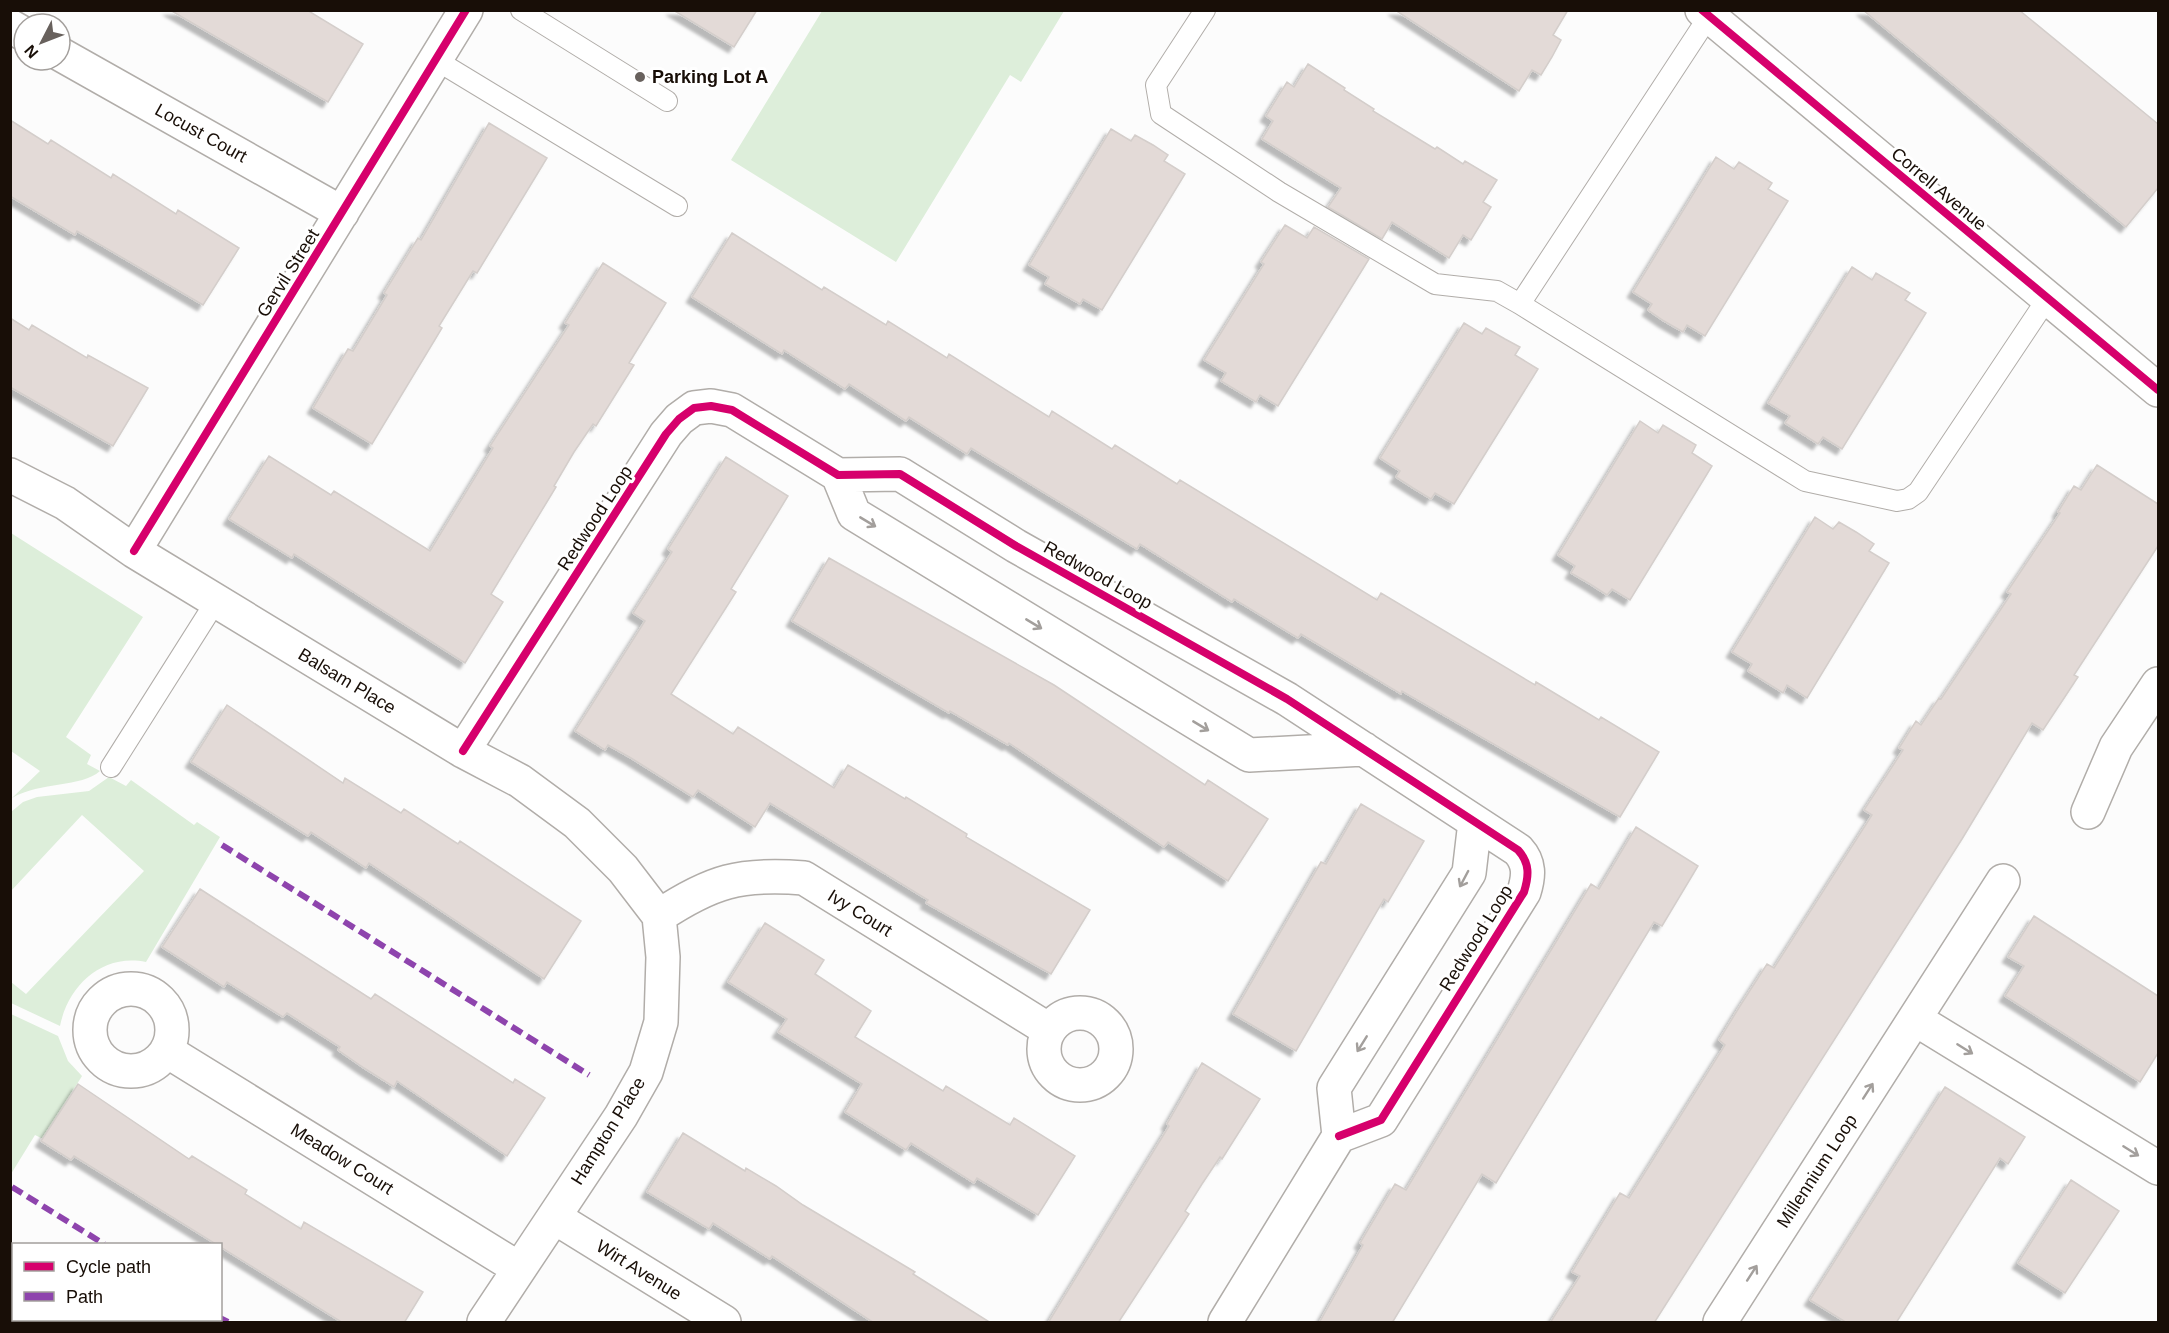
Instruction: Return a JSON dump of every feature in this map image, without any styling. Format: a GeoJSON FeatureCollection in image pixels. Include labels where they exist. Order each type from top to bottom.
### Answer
{"type":"FeatureCollection","features":[{"type":"Feature","properties":{"kind":"street","name":"Gervil Street"},"geometry":{"type":"LineString","coordinates":[[134,551],[465,11]]}},
{"type":"Feature","properties":{"kind":"street","name":"Correll Avenue"},"geometry":{"type":"LineString","coordinates":[[1706,13],[2158,390]]}},
{"type":"Feature","properties":{"kind":"street","name":"Locust Court"},"geometry":{"type":"LineString","coordinates":[[72,61],[342,213]]}},
{"type":"Feature","properties":{"kind":"street","name":"Redwood Loop"},"geometry":{"type":"LineString","coordinates":[[463,751],[666,434],[679,419],[694,408],[711,406],[732,410],[838,475],[900,474],[1026,552],[1287,699],[1475,822],[1524,857],[1529,877],[1524,892],[1381,1120],[1339,1136]]}},
{"type":"Feature","properties":{"kind":"street","name":"Balsam Place"},"geometry":{"type":"LineString","coordinates":[[10,475],[65,503],[134,551],[463,751],[520,782],[577,823],[623,868],[658,916]]}},
{"type":"Feature","properties":{"kind":"street"},"geometry":{"type":"LineString","coordinates":[[838,475],[854,514],[1249,755],[1364,749]]}},
{"type":"Feature","properties":{"kind":"street"},"geometry":{"type":"LineString","coordinates":[[2088,812],[2116,747],[2158,684]]}},
{"type":"Feature","properties":{"kind":"street"},"geometry":{"type":"LineString","coordinates":[[1225,1323],[1339,1136],[1334,1088],[1469,873],[1475,822]]}},
{"type":"Feature","properties":{"kind":"street","name":"Ivy Court"},"geometry":{"type":"LineString","coordinates":[[658,916],[692,894],[724,881],[767,875],[804,878],[1049,1030]]}},
{"type":"Feature","properties":{"kind":"street","name":"Millennium Loop"},"geometry":{"type":"LineString","coordinates":[[1720,1323],[2003,881]]}},
{"type":"Feature","properties":{"kind":"street","name":"Hampton Place"},"geometry":{"type":"LineString","coordinates":[[484,1323],[518,1268],[621,1116],[646,1072],[661,1022],[663,957],[658,916]]}},
{"type":"Feature","properties":{"kind":"street"},"geometry":{"type":"LineString","coordinates":[[1915,1019],[2158,1168]]}},
{"type":"Feature","properties":{"kind":"street","name":"Meadow Court"},"geometry":{"type":"LineString","coordinates":[[166,1051],[518,1268]]}},
{"type":"Feature","properties":{"kind":"street","name":"Wirt Avenue"},"geometry":{"type":"LineString","coordinates":[[554,1217],[724,1323]]}},
{"type":"Feature","properties":{"kind":"lane"},"geometry":{"type":"LineString","coordinates":[[521,10],[667,101]]}},
{"type":"Feature","properties":{"kind":"lane"},"geometry":{"type":"LineString","coordinates":[[1205,10],[1156,85],[1161,114],[1280,192],[1435,284],[1497,291],[1520,304],[1805,482],[1897,501],[1908,499],[1918,492],[2047,299]]}},
{"type":"Feature","properties":{"kind":"lane"},"geometry":{"type":"LineString","coordinates":[[1520,304],[1706,13]]}},
{"type":"Feature","properties":{"kind":"lane"},"geometry":{"type":"LineString","coordinates":[[436,60],[676,206]]}},
{"type":"Feature","properties":{"kind":"lane"},"geometry":{"type":"LineString","coordinates":[[111,767],[216,601]]}},
{"type":"Feature","properties":{"kind":"green space"},"geometry":{"type":"Polygon","coordinates":[[[822,11],[1064,11],[1021,82],[1010,75],[896,262],[731,160],[822,11]]]}},
{"type":"Feature","properties":{"kind":"green space"},"geometry":{"type":"Polygon","coordinates":[[[11,533],[143,617],[66,737],[91,755],[87,764],[100,771],[82,780],[35,789],[12,798],[40,771],[11,751],[11,533]]]}},
{"type":"Feature","properties":{"kind":"green space"},"geometry":{"type":"Polygon","coordinates":[[[109,777],[126,786],[131,780],[194,825],[197,822],[220,837],[146,962],[115,963],[90,976],[71,998],[60,1026],[11,1003],[11,982],[26,994],[144,871],[82,815],[11,891],[11,812],[23,802],[37,797],[89,791],[109,777]]]}},
{"type":"Feature","properties":{"kind":"green space"},"geometry":{"type":"Polygon","coordinates":[[[11,1014],[58,1036],[68,1061],[82,1076],[43,1139],[35,1135],[11,1174],[11,1014]]]}},
{"type":"Feature","properties":{"kind":"building"},"geometry":{"type":"Polygon","coordinates":[[[170,10],[307,10],[363,44],[328,102],[170,10]]]}},
{"type":"Feature","properties":{"kind":"building"},"geometry":{"type":"Polygon","coordinates":[[[673,10],[757,10],[734,47],[673,10]]]}},
{"type":"Feature","properties":{"kind":"building"},"geometry":{"type":"Polygon","coordinates":[[[1395,10],[1568,10],[1553,35],[1561,40],[1552,57],[1541,75],[1532,70],[1519,91],[1395,10]]]}},
{"type":"Feature","properties":{"kind":"building"},"geometry":{"type":"Polygon","coordinates":[[[1863,10],[2019,10],[2158,124],[2158,188],[2126,227],[1863,10]]]}},
{"type":"Feature","properties":{"kind":"building"},"geometry":{"type":"Polygon","coordinates":[[[1308,64],[1345,88],[1344,90],[1374,109],[1373,111],[1435,149],[1437,147],[1463,164],[1465,161],[1497,180],[1483,202],[1491,207],[1471,240],[1463,235],[1449,258],[1392,222],[1382,239],[1328,207],[1341,188],[1262,139],[1273,121],[1266,116],[1287,82],[1294,87],[1308,64]]]}},
{"type":"Feature","properties":{"kind":"building"},"geometry":{"type":"Polygon","coordinates":[[[10,120],[48,144],[51,140],[111,178],[113,174],[176,214],[178,210],[239,248],[203,305],[77,231],[75,235],[10,196],[10,120]]]}},
{"type":"Feature","properties":{"kind":"building"},"geometry":{"type":"Polygon","coordinates":[[[489,123],[547,158],[477,273],[473,271],[439,326],[442,328],[372,444],[313,408],[348,349],[353,351],[387,295],[384,293],[418,238],[421,240],[489,123]]]}},
{"type":"Feature","properties":{"kind":"building"},"geometry":{"type":"Polygon","coordinates":[[[1111,129],[1131,141],[1135,135],[1153,145],[1168,155],[1164,161],[1185,174],[1102,310],[1083,299],[1080,304],[1045,284],[1049,277],[1029,265],[1111,129]]]}},
{"type":"Feature","properties":{"kind":"building"},"geometry":{"type":"Polygon","coordinates":[[[1716,157],[1734,169],[1739,162],[1772,183],[1768,189],[1788,201],[1705,336],[1687,325],[1683,332],[1664,321],[1648,310],[1652,304],[1633,292],[1716,157]]]}},
{"type":"Feature","properties":{"kind":"building"},"geometry":{"type":"Polygon","coordinates":[[[1285,225],[1307,238],[1314,227],[1369,259],[1278,406],[1260,395],[1256,402],[1221,381],[1226,373],[1204,360],[1264,264],[1261,262],[1285,225]]]}},
{"type":"Feature","properties":{"kind":"building"},"geometry":{"type":"Polygon","coordinates":[[[732,233],[822,290],[824,287],[886,325],[888,321],[947,358],[949,354],[1049,417],[1052,411],[1112,449],[1115,445],[1177,484],[1180,480],[1377,600],[1381,593],[1535,685],[1536,682],[1599,720],[1601,717],[1659,752],[1620,817],[1402,691],[1401,694],[1301,634],[1298,638],[1234,599],[1232,602],[1140,544],[1137,549],[971,448],[967,454],[909,417],[906,421],[849,384],[845,389],[784,350],[782,354],[692,297],[732,233]]]}},
{"type":"Feature","properties":{"kind":"building"},"geometry":{"type":"Polygon","coordinates":[[[603,263],[666,303],[629,363],[634,365],[596,426],[593,424],[574,452],[554,486],[556,487],[491,594],[503,602],[465,663],[294,554],[292,558],[229,519],[269,456],[331,495],[334,491],[430,551],[493,448],[490,446],[569,325],[565,323],[603,263]]]}},
{"type":"Feature","properties":{"kind":"building"},"geometry":{"type":"Polygon","coordinates":[[[1852,267],[1872,280],[1876,273],[1910,293],[1905,300],[1926,313],[1842,449],[1823,437],[1818,444],[1785,423],[1790,416],[1768,403],[1852,267]]]}},
{"type":"Feature","properties":{"kind":"building"},"geometry":{"type":"Polygon","coordinates":[[[10,318],[29,330],[32,325],[87,358],[88,355],[148,388],[113,446],[10,387],[10,318]]]}},
{"type":"Feature","properties":{"kind":"building"},"geometry":{"type":"Polygon","coordinates":[[[1464,323],[1482,334],[1486,328],[1520,347],[1515,355],[1538,369],[1454,504],[1435,493],[1431,499],[1413,488],[1396,477],[1400,471],[1380,458],[1464,323]]]}},
{"type":"Feature","properties":{"kind":"building"},"geometry":{"type":"Polygon","coordinates":[[[1640,421],[1658,433],[1663,425],[1696,445],[1692,453],[1712,466],[1630,600],[1612,589],[1607,595],[1571,573],[1575,566],[1558,555],[1640,421]]]}},
{"type":"Feature","properties":{"kind":"building"},"geometry":{"type":"Polygon","coordinates":[[[726,457],[788,496],[731,589],[736,592],[671,694],[733,734],[738,727],[834,788],[848,765],[905,799],[906,797],[967,834],[966,837],[1090,910],[1051,974],[926,903],[928,900],[770,803],[755,827],[698,790],[693,797],[608,745],[605,750],[575,731],[645,621],[633,613],[672,552],[668,549],[726,457]]]}},
{"type":"Feature","properties":{"kind":"building"},"geometry":{"type":"Polygon","coordinates":[[[2097,465],[2158,504],[2158,546],[2074,675],[2078,677],[2043,730],[2032,723],[1962,839],[1654,1323],[1550,1323],[1580,1276],[1572,1272],[1620,1193],[1629,1198],[1725,1045],[1719,1040],[1740,1006],[1767,964],[1774,968],[1872,815],[1864,810],[1903,750],[1899,748],[1916,721],[1921,725],[1939,698],[1941,699],[2011,594],[2007,592],[2060,513],[2058,512],[2074,486],[2081,490],[2097,465]]]}},
{"type":"Feature","properties":{"kind":"building"},"geometry":{"type":"Polygon","coordinates":[[[1815,517],[1833,529],[1839,522],[1856,532],[1874,544],[1869,551],[1889,563],[1807,698],[1787,685],[1783,693],[1748,671],[1752,664],[1732,652],[1815,517]]]}},
{"type":"Feature","properties":{"kind":"building"},"geometry":{"type":"Polygon","coordinates":[[[829,558],[1054,685],[1205,785],[1208,780],[1268,819],[1228,881],[1168,842],[1164,847],[1009,743],[1008,745],[950,711],[949,713],[792,621],[829,558]]]}},
{"type":"Feature","properties":{"kind":"building"},"geometry":{"type":"Polygon","coordinates":[[[227,705],[343,783],[345,778],[401,813],[404,809],[458,844],[460,841],[581,921],[544,979],[369,863],[366,868],[311,832],[308,836],[191,762],[227,705]]]}},
{"type":"Feature","properties":{"kind":"building"},"geometry":{"type":"Polygon","coordinates":[[[1361,804],[1424,841],[1388,902],[1384,899],[1296,1051],[1233,1014],[1321,862],[1326,864],[1361,804]]]}},
{"type":"Feature","properties":{"kind":"building"},"geometry":{"type":"Polygon","coordinates":[[[1636,827],[1698,866],[1662,926],[1654,922],[1496,1183],[1482,1174],[1392,1323],[1319,1323],[1363,1245],[1360,1243],[1395,1184],[1406,1190],[1591,884],[1599,889],[1636,827]]]}},
{"type":"Feature","properties":{"kind":"building"},"geometry":{"type":"Polygon","coordinates":[[[200,889],[371,999],[375,994],[513,1083],[515,1079],[545,1098],[507,1156],[397,1081],[394,1087],[364,1068],[338,1050],[340,1047],[287,1013],[283,1017],[227,982],[224,987],[162,947],[200,889]]]}},
{"type":"Feature","properties":{"kind":"building"},"geometry":{"type":"Polygon","coordinates":[[[2034,916],[2158,996],[2158,1053],[2140,1082],[2005,996],[2024,966],[2008,957],[2034,916]]]}},
{"type":"Feature","properties":{"kind":"building"},"geometry":{"type":"Polygon","coordinates":[[[765,923],[824,960],[815,974],[871,1011],[855,1037],[943,1091],[946,1086],[1010,1125],[1014,1118],[1075,1156],[1038,1215],[977,1178],[974,1183],[911,1143],[906,1150],[845,1112],[862,1084],[778,1032],[787,1019],[728,982],[765,923]]]}},
{"type":"Feature","properties":{"kind":"building"},"geometry":{"type":"Polygon","coordinates":[[[1202,1063],[1260,1099],[1222,1159],[1220,1157],[1202,1184],[1185,1211],[1189,1214],[1118,1323],[1048,1323],[1169,1126],[1167,1124],[1202,1063]]]}},
{"type":"Feature","properties":{"kind":"building"},"geometry":{"type":"Polygon","coordinates":[[[78,1084],[189,1159],[192,1156],[247,1190],[245,1194],[301,1229],[304,1222],[423,1292],[404,1323],[343,1323],[222,1248],[222,1243],[214,1243],[74,1156],[71,1160],[41,1141],[78,1084]]]}},
{"type":"Feature","properties":{"kind":"building"},"geometry":{"type":"Polygon","coordinates":[[[1945,1087],[2025,1137],[2008,1164],[2000,1158],[1896,1323],[1847,1323],[1810,1300],[1945,1087]]]}},
{"type":"Feature","properties":{"kind":"building"},"geometry":{"type":"Polygon","coordinates":[[[683,1133],[745,1171],[746,1168],[776,1186],[803,1205],[915,1272],[913,1274],[991,1323],[874,1323],[772,1256],[770,1259],[713,1223],[709,1229],[647,1192],[683,1133]]]}},
{"type":"Feature","properties":{"kind":"building"},"geometry":{"type":"Polygon","coordinates":[[[2071,1180],[2119,1211],[2065,1293],[2018,1263],[2071,1180]]]}},
{"type":"Feature","properties":{"kind":"marked path"},"geometry":{"type":"LineString","coordinates":[[222,845],[589,1075]]}},
{"type":"Feature","properties":{"kind":"marked path"},"geometry":{"type":"LineString","coordinates":[[12,1187],[102,1243]]}},
{"type":"Feature","properties":{"kind":"marked path"},"geometry":{"type":"LineString","coordinates":[[222,1319],[228,1322]]}},
{"type":"Feature","properties":{"kind":"cycle path"},"geometry":{"type":"LineString","coordinates":[[134,551],[466,10]]}},
{"type":"Feature","properties":{"kind":"cycle path"},"geometry":{"type":"LineString","coordinates":[[1702,10],[2158,390]]}},
{"type":"Feature","properties":{"kind":"cycle path"},"geometry":{"type":"LineString","coordinates":[[463,751],[666,434],[679,419],[694,408],[711,406],[732,410],[838,475],[900,474],[1016,546],[1287,699],[1518,850],[1522,855],[1527,870],[1524,892],[1381,1120],[1339,1136]]}},
{"type":"Feature","properties":{"kind":"place","name":"Parking Lot A"},"geometry":{"type":"Point","coordinates":[640,77]}}]}
